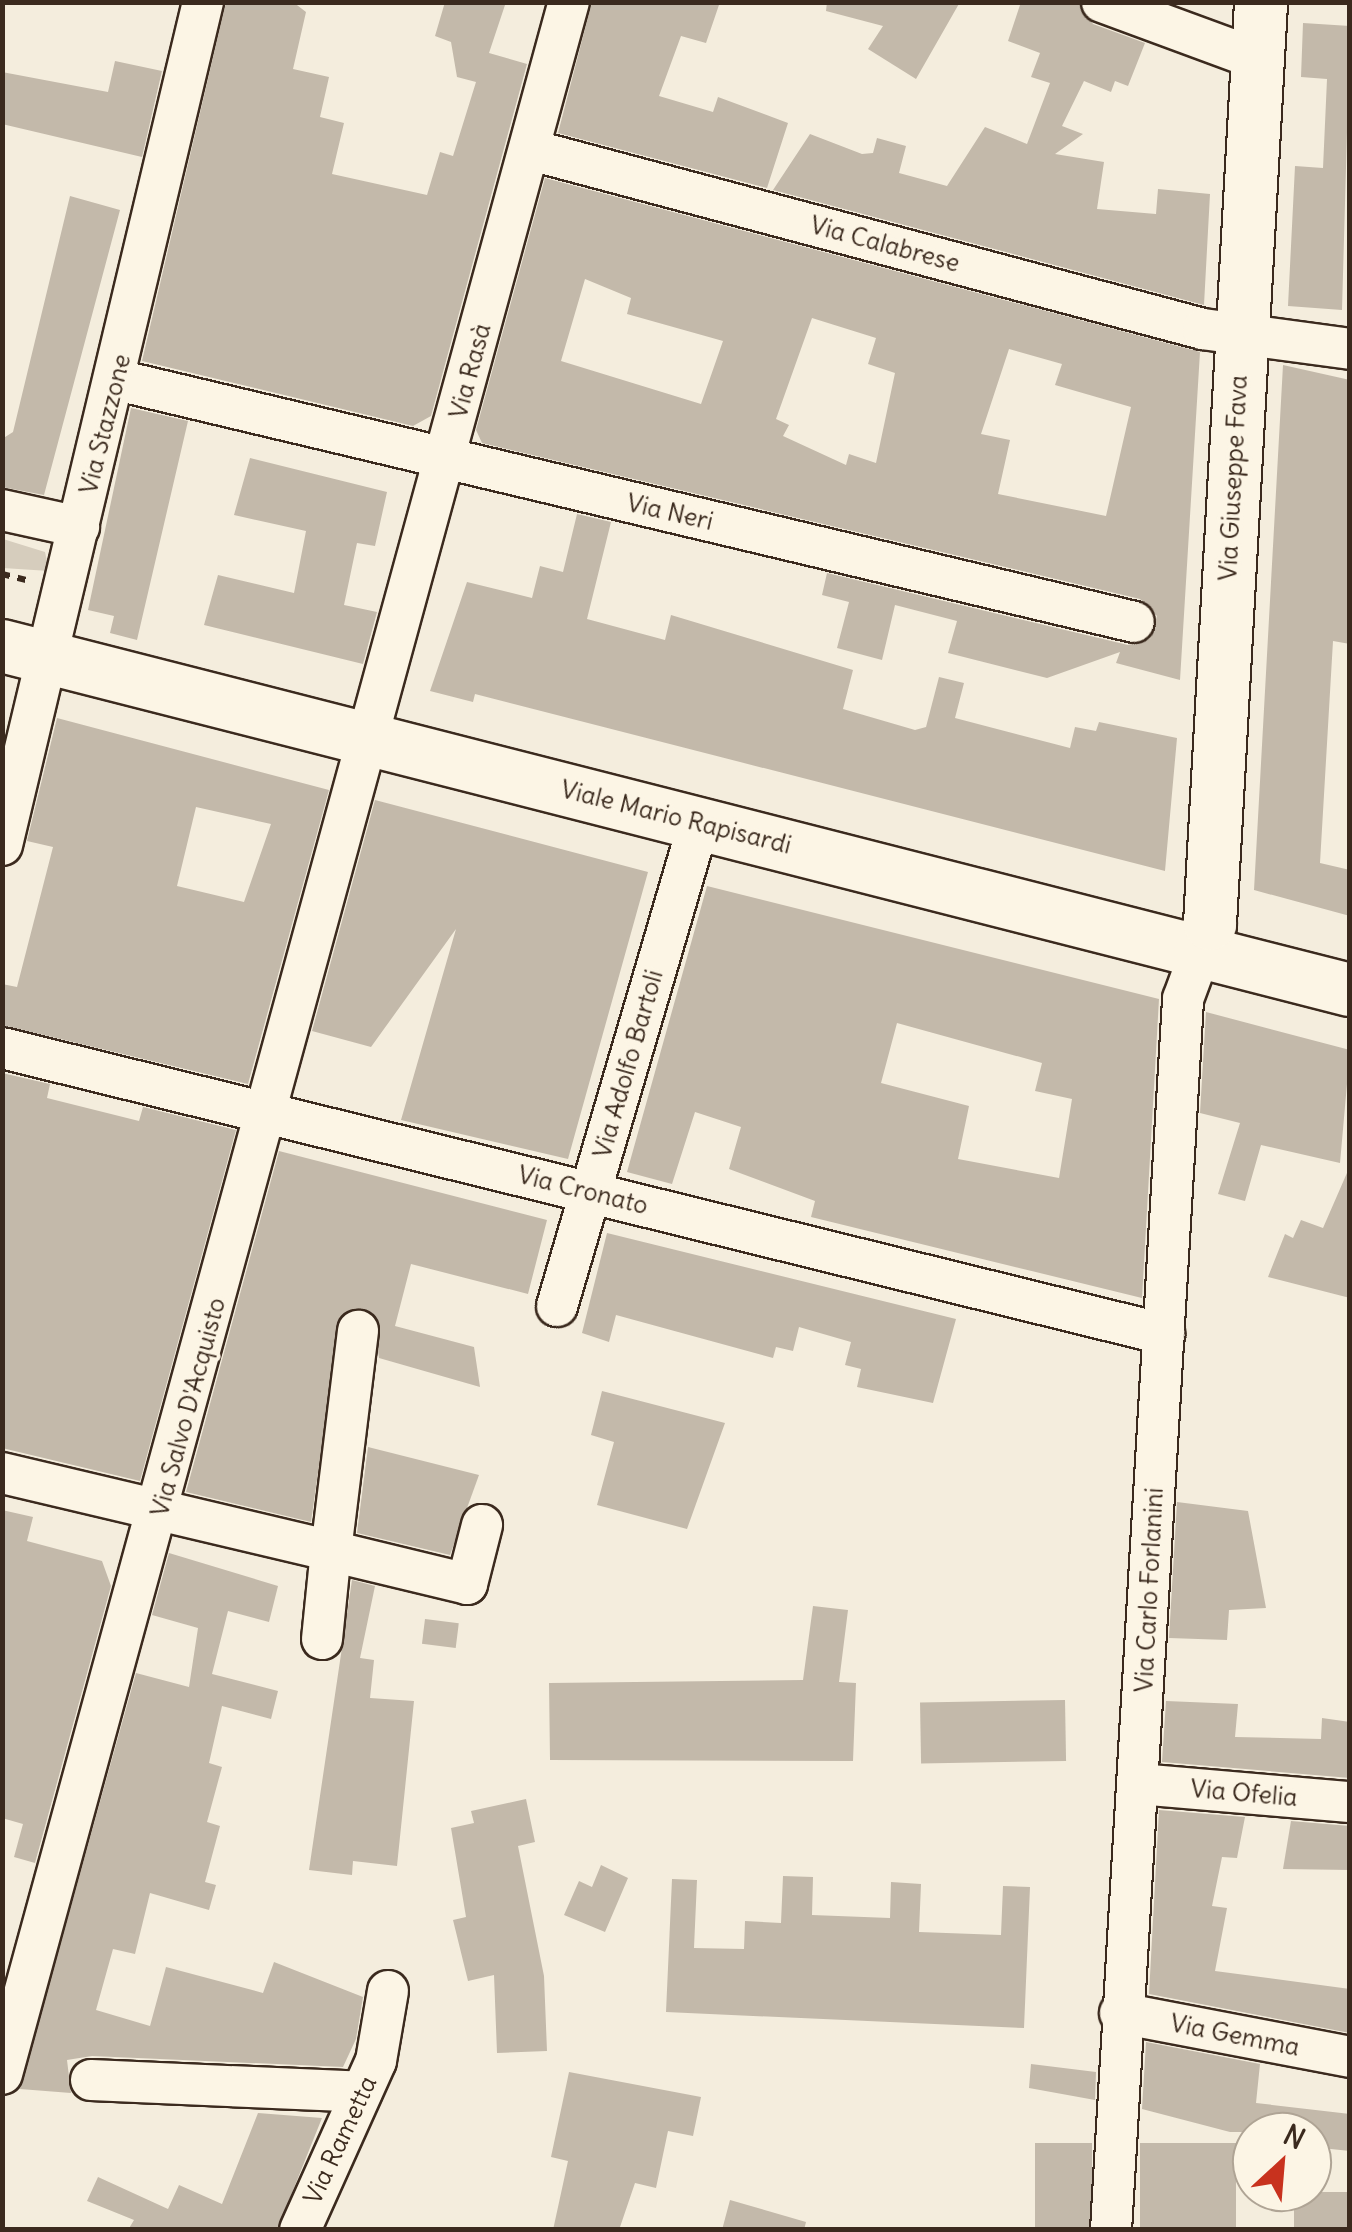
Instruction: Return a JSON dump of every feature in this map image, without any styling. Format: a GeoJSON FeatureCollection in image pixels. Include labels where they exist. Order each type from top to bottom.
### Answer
{"type":"FeatureCollection","features":[{"type":"Feature","properties":{"kind":"main road","name":"Via Giuseppe Fava"},"geometry":{"type":"LineString","coordinates":[[1200,953],[1210,924],[1260,2]]}},
{"type":"Feature","properties":{"kind":"main road","name":"Viale Mario Rapisardi"},"geometry":{"type":"LineString","coordinates":[[24,652],[1350,990]]}},
{"type":"Feature","properties":{"kind":"street","name":"Via Stazzone"},"geometry":{"type":"LineString","coordinates":[[2,846],[24,652],[79,527],[204,2]]}},
{"type":"Feature","properties":{"kind":"street","name":"Via Rasà"},"geometry":{"type":"LineString","coordinates":[[372,740],[569,2]]}},
{"type":"Feature","properties":{"kind":"street"},"geometry":{"type":"LineString","coordinates":[[1102,2],[1257,59]]}},
{"type":"Feature","properties":{"kind":"street","name":"Via Calabrese"},"geometry":{"type":"LineString","coordinates":[[531,150],[1240,336],[1285,334],[1350,349]]}},
{"type":"Feature","properties":{"kind":"street","name":"Via Neri"},"geometry":{"type":"LineString","coordinates":[[117,380],[1134,622]]}},
{"type":"Feature","properties":{"kind":"street"},"geometry":{"type":"LineString","coordinates":[[2,510],[79,527]]}},
{"type":"Feature","properties":{"kind":"street","name":"Via Salvo D'Acquisto"},"geometry":{"type":"LineString","coordinates":[[4,2074],[161,1510],[266,1112],[372,740]]}},
{"type":"Feature","properties":{"kind":"street","name":"Via Adolfo Bartoli"},"geometry":{"type":"LineString","coordinates":[[557,1306],[699,823]]}},
{"type":"Feature","properties":{"kind":"street","name":"Via Carlo Forlanini"},"geometry":{"type":"LineString","coordinates":[[1111,2230],[1120,2013],[1138,1784],[1183,999],[1200,953]]}},
{"type":"Feature","properties":{"kind":"street","name":"Via Cronato"},"geometry":{"type":"LineString","coordinates":[[2,1048],[1164,1334]]}},
{"type":"Feature","properties":{"kind":"street"},"geometry":{"type":"LineString","coordinates":[[322,1639],[358,1331]]}},
{"type":"Feature","properties":{"kind":"street"},"geometry":{"type":"LineString","coordinates":[[2,1473],[467,1584],[482,1524]]}},
{"type":"Feature","properties":{"kind":"street","name":"Via Ofelia"},"geometry":{"type":"LineString","coordinates":[[1138,1784],[1350,1802]]}},
{"type":"Feature","properties":{"kind":"street","name":"Via Rametta"},"geometry":{"type":"LineString","coordinates":[[300,2230],[362,2092],[388,1991]]}},
{"type":"Feature","properties":{"kind":"street","name":"Via Gemma"},"geometry":{"type":"LineString","coordinates":[[1120,2013],[1350,2058]]}},
{"type":"Feature","properties":{"kind":"street"},"geometry":{"type":"LineString","coordinates":[[91,2080],[362,2092]]}},
{"type":"Feature","properties":{"kind":"shaded area"},"geometry":{"type":"Polygon","coordinates":[[[3,539],[45,552],[49,571],[3,568],[3,539]]]}},
{"type":"Feature","properties":{"kind":"building"},"geometry":{"type":"Polygon","coordinates":[[[226,2],[293,2],[306,12],[293,69],[329,77],[320,117],[344,123],[332,174],[427,195],[440,152],[453,156],[476,82],[457,77],[451,42],[435,36],[445,2],[506,2],[489,53],[527,64],[431,416],[413,426],[142,361],[226,2]]]}},
{"type":"Feature","properties":{"kind":"building"},"geometry":{"type":"Polygon","coordinates":[[[592,2],[720,2],[706,43],[681,36],[659,96],[713,112],[718,97],[788,123],[767,188],[558,133],[592,2]]]}},
{"type":"Feature","properties":{"kind":"building"},"geometry":{"type":"Polygon","coordinates":[[[827,2],[960,2],[916,79],[868,49],[883,26],[826,11],[827,2]]]}},
{"type":"Feature","properties":{"kind":"building"},"geometry":{"type":"Polygon","coordinates":[[[1021,2],[1079,2],[1093,24],[1145,43],[1128,86],[1115,81],[1111,92],[1084,81],[1062,126],[1083,134],[1055,154],[1104,162],[1097,209],[1156,214],[1158,189],[1210,194],[1204,305],[773,190],[810,134],[862,154],[873,153],[877,138],[906,146],[899,173],[947,186],[985,127],[1027,144],[1050,83],[1031,77],[1040,53],[1008,41],[1021,2]]]}},
{"type":"Feature","properties":{"kind":"building"},"geometry":{"type":"Polygon","coordinates":[[[1303,23],[1350,26],[1342,310],[1288,306],[1295,166],[1323,168],[1327,79],[1301,77],[1303,23]]]}},
{"type":"Feature","properties":{"kind":"building"},"geometry":{"type":"Polygon","coordinates":[[[115,61],[162,71],[142,157],[2,124],[2,72],[108,92],[115,61]]]}},
{"type":"Feature","properties":{"kind":"building"},"geometry":{"type":"Polygon","coordinates":[[[545,178],[1200,352],[1180,680],[1116,663],[1120,652],[1047,678],[948,653],[957,621],[895,605],[882,660],[837,648],[849,602],[822,595],[827,573],[1128,645],[1150,639],[1157,616],[1140,599],[482,443],[476,430],[545,178]],[[585,279],[561,361],[701,404],[723,341],[627,314],[631,298],[585,279]],[[812,318],[776,419],[789,425],[783,436],[846,465],[849,454],[876,463],[895,373],[868,364],[876,338],[812,318]],[[1009,349],[981,434],[1010,440],[998,494],[1106,516],[1131,407],[1055,385],[1062,364],[1009,349]]]}},
{"type":"Feature","properties":{"kind":"building"},"geometry":{"type":"Polygon","coordinates":[[[70,196],[120,210],[44,495],[2,487],[2,439],[13,432],[70,196]]]}},
{"type":"Feature","properties":{"kind":"building"},"geometry":{"type":"Polygon","coordinates":[[[1283,365],[1350,380],[1350,644],[1333,641],[1320,863],[1350,870],[1350,916],[1254,890],[1283,365]]]}},
{"type":"Feature","properties":{"kind":"building"},"geometry":{"type":"Polygon","coordinates":[[[131,408],[188,421],[137,640],[110,633],[114,616],[88,610],[131,408]]]}},
{"type":"Feature","properties":{"kind":"building"},"geometry":{"type":"Polygon","coordinates":[[[250,458],[387,492],[375,546],[357,543],[344,605],[377,612],[363,664],[204,625],[218,575],[294,593],[306,531],[234,515],[250,458]]]}},
{"type":"Feature","properties":{"kind":"building"},"geometry":{"type":"Polygon","coordinates":[[[577,514],[611,522],[587,619],[665,640],[671,615],[853,670],[843,709],[915,730],[926,727],[939,677],[964,683],[955,718],[1070,748],[1075,727],[1096,731],[1099,722],[1177,738],[1165,871],[475,694],[473,702],[430,691],[467,582],[532,598],[540,566],[563,572],[577,514]]]}},
{"type":"Feature","properties":{"kind":"building"},"geometry":{"type":"Polygon","coordinates":[[[57,718],[329,790],[248,1084],[2,1025],[2,984],[17,987],[53,847],[27,841],[57,718]],[[196,807],[177,886],[244,902],[271,824],[196,807]]]}},
{"type":"Feature","properties":{"kind":"building"},"geometry":{"type":"Polygon","coordinates":[[[375,800],[648,872],[568,1159],[401,1120],[456,929],[371,1047],[312,1031],[375,800]]]}},
{"type":"Feature","properties":{"kind":"building"},"geometry":{"type":"Polygon","coordinates":[[[707,886],[1159,999],[1142,1298],[811,1217],[815,1201],[729,1169],[741,1127],[695,1112],[672,1184],[627,1172],[707,886]],[[897,1023],[881,1083],[969,1106],[958,1159],[1059,1178],[1072,1099],[1035,1091],[1042,1063],[897,1023]]]}},
{"type":"Feature","properties":{"kind":"building"},"geometry":{"type":"Polygon","coordinates":[[[1206,1012],[1350,1050],[1340,1163],[1261,1145],[1245,1201],[1218,1194],[1240,1123],[1200,1113],[1206,1012]]]}},
{"type":"Feature","properties":{"kind":"building"},"geometry":{"type":"Polygon","coordinates":[[[2,1073],[50,1084],[47,1098],[139,1121],[143,1107],[236,1130],[140,1481],[2,1448],[2,1073]]]}},
{"type":"Feature","properties":{"kind":"building"},"geometry":{"type":"Polygon","coordinates":[[[279,1151],[547,1220],[528,1294],[411,1264],[395,1326],[474,1347],[480,1387],[379,1358],[373,1313],[340,1316],[311,1522],[186,1492],[279,1151]]]}},
{"type":"Feature","properties":{"kind":"building"},"geometry":{"type":"Polygon","coordinates":[[[1350,1166],[1350,1298],[1268,1277],[1285,1234],[1293,1238],[1301,1220],[1323,1228],[1350,1166]]]}},
{"type":"Feature","properties":{"kind":"building"},"geometry":{"type":"Polygon","coordinates":[[[607,1233],[956,1319],[933,1403],[857,1387],[861,1369],[845,1365],[851,1342],[799,1327],[793,1351],[776,1347],[773,1358],[616,1315],[609,1342],[582,1333],[607,1233]]]}},
{"type":"Feature","properties":{"kind":"building"},"geometry":{"type":"Polygon","coordinates":[[[602,1391],[725,1423],[687,1529],[597,1505],[614,1442],[591,1435],[602,1391]]]}},
{"type":"Feature","properties":{"kind":"building"},"geometry":{"type":"Polygon","coordinates":[[[368,1447],[479,1475],[450,1555],[357,1533],[368,1447]]]}},
{"type":"Feature","properties":{"kind":"building"},"geometry":{"type":"Polygon","coordinates":[[[1177,1502],[1248,1511],[1266,1608],[1229,1610],[1227,1640],[1169,1638],[1177,1502]]]}},
{"type":"Feature","properties":{"kind":"building"},"geometry":{"type":"Polygon","coordinates":[[[2,1510],[33,1517],[27,1541],[102,1561],[111,1586],[35,1863],[14,1857],[23,1824],[2,1818],[2,1510]]]}},
{"type":"Feature","properties":{"kind":"building"},"geometry":{"type":"Polygon","coordinates":[[[169,1553],[278,1586],[269,1622],[228,1611],[212,1674],[278,1691],[271,1719],[222,1706],[209,1763],[222,1767],[207,1822],[220,1826],[205,1882],[216,1885],[209,1910],[150,1893],[135,1954],[113,1949],[96,2010],[150,2026],[166,1967],[263,1993],[274,1962],[363,1997],[356,2039],[343,2067],[92,2056],[67,2060],[71,2093],[20,2089],[136,1673],[189,1687],[198,1628],[152,1615],[169,1553]]]}},
{"type":"Feature","properties":{"kind":"building"},"geometry":{"type":"Polygon","coordinates":[[[352,1580],[375,1586],[360,1658],[374,1660],[370,1698],[414,1701],[397,1866],[353,1861],[352,1875],[309,1870],[352,1580]]]}},
{"type":"Feature","properties":{"kind":"building"},"geometry":{"type":"Polygon","coordinates":[[[813,1606],[848,1610],[839,1682],[856,1683],[853,1761],[550,1760],[549,1683],[803,1680],[813,1606]]]}},
{"type":"Feature","properties":{"kind":"building"},"geometry":{"type":"Polygon","coordinates":[[[425,1619],[459,1623],[456,1648],[422,1644],[425,1619]]]}},
{"type":"Feature","properties":{"kind":"building"},"geometry":{"type":"Polygon","coordinates":[[[1065,1700],[1066,1761],[921,1764],[920,1703],[1065,1700]]]}},
{"type":"Feature","properties":{"kind":"building"},"geometry":{"type":"Polygon","coordinates":[[[1166,1701],[1238,1704],[1235,1737],[1321,1739],[1322,1718],[1350,1722],[1350,1778],[1162,1762],[1166,1701]]]}},
{"type":"Feature","properties":{"kind":"building"},"geometry":{"type":"Polygon","coordinates":[[[526,1799],[535,1842],[518,1846],[544,1976],[547,2051],[497,2053],[494,1975],[468,1981],[453,1920],[466,1917],[451,1828],[474,1823],[471,1811],[526,1799]]]}},
{"type":"Feature","properties":{"kind":"building"},"geometry":{"type":"Polygon","coordinates":[[[1159,1810],[1245,1817],[1237,1858],[1222,1857],[1212,1906],[1227,1908],[1215,1971],[1350,1989],[1350,2033],[1149,1994],[1159,1810]]]}},
{"type":"Feature","properties":{"kind":"building"},"geometry":{"type":"Polygon","coordinates":[[[1291,1821],[1350,1826],[1350,1870],[1283,1869],[1291,1821]]]}},
{"type":"Feature","properties":{"kind":"building"},"geometry":{"type":"Polygon","coordinates":[[[601,1865],[628,1878],[605,1932],[564,1915],[579,1881],[592,1887],[601,1865]]]}},
{"type":"Feature","properties":{"kind":"building"},"geometry":{"type":"Polygon","coordinates":[[[783,1876],[813,1877],[812,1915],[890,1918],[891,1882],[921,1884],[919,1932],[1001,1935],[1003,1886],[1030,1887],[1024,2028],[666,2012],[672,1879],[697,1880],[694,1948],[744,1949],[745,1921],[781,1923],[783,1876]]]}},
{"type":"Feature","properties":{"kind":"building"},"geometry":{"type":"Polygon","coordinates":[[[1146,2042],[1260,2064],[1256,2103],[1350,2114],[1350,2151],[1332,2149],[1332,2112],[1232,2112],[1230,2132],[1142,2109],[1146,2042]]]}},
{"type":"Feature","properties":{"kind":"building"},"geometry":{"type":"Polygon","coordinates":[[[1031,2064],[1096,2072],[1095,2100],[1029,2088],[1031,2064]]]}},
{"type":"Feature","properties":{"kind":"building"},"geometry":{"type":"Polygon","coordinates":[[[569,2072],[701,2097],[693,2136],[668,2131],[656,2188],[635,2183],[619,2230],[553,2230],[568,2161],[551,2157],[569,2072]]]}},
{"type":"Feature","properties":{"kind":"building"},"geometry":{"type":"Polygon","coordinates":[[[258,2113],[322,2118],[277,2230],[128,2230],[134,2220],[87,2201],[98,2177],[168,2209],[179,2185],[222,2204],[258,2113]]]}},
{"type":"Feature","properties":{"kind":"building"},"geometry":{"type":"Polygon","coordinates":[[[1035,2143],[1092,2143],[1092,2230],[1035,2230],[1035,2143]]]}},
{"type":"Feature","properties":{"kind":"building"},"geometry":{"type":"Polygon","coordinates":[[[1140,2143],[1232,2143],[1232,2212],[1236,2212],[1236,2230],[1140,2230],[1140,2143]]]}},
{"type":"Feature","properties":{"kind":"building"},"geometry":{"type":"Polygon","coordinates":[[[1332,2192],[1350,2192],[1350,2230],[1294,2230],[1294,2212],[1332,2212],[1332,2192]]]}},
{"type":"Feature","properties":{"kind":"building"},"geometry":{"type":"Polygon","coordinates":[[[730,2200],[806,2222],[804,2230],[722,2230],[730,2200]]]}}]}
